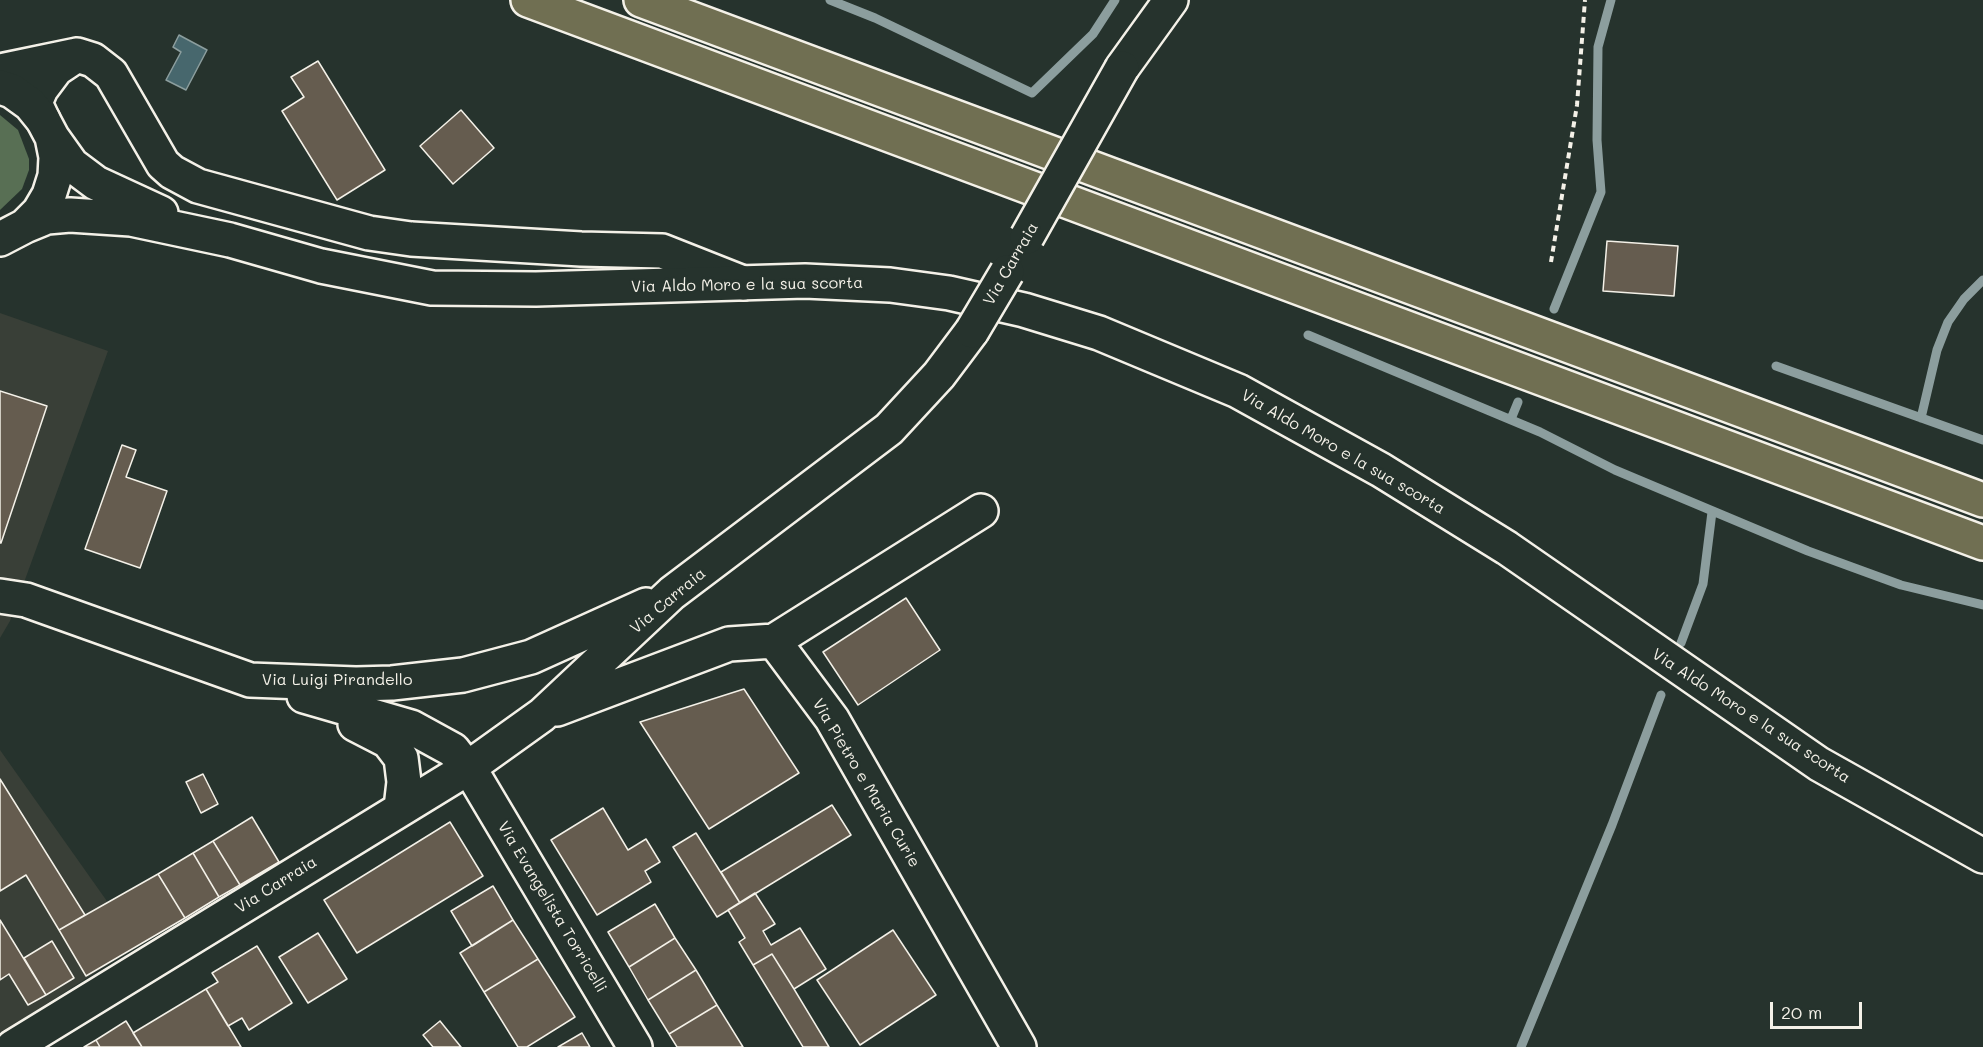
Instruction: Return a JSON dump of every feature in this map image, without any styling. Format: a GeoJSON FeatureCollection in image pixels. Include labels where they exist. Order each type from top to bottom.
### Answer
{"type":"FeatureCollection","features":[{"type":"Feature","properties":{"kind":"highway"},"geometry":{"type":"LineString","coordinates":[[528,0],[1983,543]]}},
{"type":"Feature","properties":{"kind":"highway"},"geometry":{"type":"LineString","coordinates":[[640,0],[1983,500]]}},
{"type":"Feature","properties":{"kind":"street","name":"Via Carraia"},"geometry":{"type":"LineString","coordinates":[[13,1047],[468,768],[542,715],[672,593],[889,429],[939,375],[972,331],[1122,68],[1171,0]]}},
{"type":"Feature","properties":{"kind":"street"},"geometry":{"type":"LineString","coordinates":[[13,232],[39,212],[49,195],[55,176],[56,157],[48,129],[35,103],[41,89],[56,69],[77,55]]}},
{"type":"Feature","properties":{"kind":"street"},"geometry":{"type":"LineString","coordinates":[[0,71],[77,55],[93,60],[111,74],[163,164],[172,172],[198,186],[342,227],[380,235],[581,249],[663,251],[743,283]]}},
{"type":"Feature","properties":{"kind":"street","name":"Via Aldo Moro e la sua scorta"},"geometry":{"type":"LineString","coordinates":[[0,87],[12,91],[30,104],[72,165],[96,183],[148,208],[230,240],[321,266],[432,288],[506,289],[805,281],[890,285],[949,293],[1024,310],[1099,333],[1238,391],[1381,470],[1507,548],[1820,764],[1983,856]]}},
{"type":"Feature","properties":{"kind":"street","name":"Via Aldo Moro e la sua scorta"},"geometry":{"type":"LineString","coordinates":[[13,232],[46,217],[96,215],[230,240]]}},
{"type":"Feature","properties":{"kind":"street"},"geometry":{"type":"LineString","coordinates":[[542,715],[729,644],[774,641],[981,511]]}},
{"type":"Feature","properties":{"kind":"street","name":"Via Luigi Pirandello"},"geometry":{"type":"LineString","coordinates":[[0,596],[26,600],[250,680],[392,683],[463,675],[531,657],[672,593]]}},
{"type":"Feature","properties":{"kind":"street","name":"Via Pietro e Maria Curie"},"geometry":{"type":"LineString","coordinates":[[774,641],[832,719],[1019,1047]]}},
{"type":"Feature","properties":{"kind":"street"},"geometry":{"type":"LineString","coordinates":[[250,680],[290,693],[375,734],[396,749],[404,768],[401,808]]}},
{"type":"Feature","properties":{"kind":"street","name":"Via Luigi Pirandello"},"geometry":{"type":"LineString","coordinates":[[290,693],[331,701],[411,727],[453,750],[468,768]]}},
{"type":"Feature","properties":{"kind":"street","name":"Via Evangelista Torricelli"},"geometry":{"type":"LineString","coordinates":[[468,768],[634,1047]]}},
{"type":"Feature","properties":{"kind":"path"},"geometry":{"type":"LineString","coordinates":[[1551,262],[1577,105],[1585,0]]}},
{"type":"Feature","properties":{"kind":"shaded area"},"geometry":{"type":"Polygon","coordinates":[[[0,313],[108,351],[10,621],[0,638],[0,313]]]}},
{"type":"Feature","properties":{"kind":"shaded area"},"geometry":{"type":"Polygon","coordinates":[[[0,750],[138,945],[0,1034],[0,750]]]}},
{"type":"Feature","properties":{"kind":"green space"},"geometry":{"type":"Polygon","coordinates":[[[0,115],[18,130],[29,159],[29,170],[22,189],[0,210],[0,115]]]}},
{"type":"Feature","properties":{"kind":"water"},"geometry":{"type":"Polygon","coordinates":[[[179,35],[207,50],[186,90],[166,80],[181,52],[173,47],[179,35]]]}},
{"type":"Feature","properties":{"kind":"building"},"geometry":{"type":"Polygon","coordinates":[[[318,61],[385,170],[337,200],[282,111],[304,97],[291,77],[318,61]]]}},
{"type":"Feature","properties":{"kind":"building"},"geometry":{"type":"Polygon","coordinates":[[[461,110],[494,148],[453,184],[420,146],[461,110]]]}},
{"type":"Feature","properties":{"kind":"building"},"geometry":{"type":"Polygon","coordinates":[[[1607,241],[1678,246],[1674,296],[1603,291],[1607,241]]]}},
{"type":"Feature","properties":{"kind":"building"},"geometry":{"type":"Polygon","coordinates":[[[0,391],[47,406],[1,543],[0,543],[0,391]]]}},
{"type":"Feature","properties":{"kind":"building"},"geometry":{"type":"Polygon","coordinates":[[[122,445],[136,450],[126,477],[167,491],[140,568],[85,549],[122,445]]]}},
{"type":"Feature","properties":{"kind":"building"},"geometry":{"type":"Polygon","coordinates":[[[906,598],[940,650],[858,705],[823,652],[906,598]]]}},
{"type":"Feature","properties":{"kind":"building"},"geometry":{"type":"Polygon","coordinates":[[[744,689],[799,773],[709,829],[640,722],[744,689]]]}},
{"type":"Feature","properties":{"kind":"building"},"geometry":{"type":"Polygon","coordinates":[[[203,774],[218,804],[201,813],[186,782],[203,774]]]}},
{"type":"Feature","properties":{"kind":"building"},"geometry":{"type":"Polygon","coordinates":[[[0,779],[85,915],[59,930],[26,875],[0,891],[0,779]]]}},
{"type":"Feature","properties":{"kind":"building"},"geometry":{"type":"Polygon","coordinates":[[[832,805],[851,835],[740,903],[721,872],[832,805]]]}},
{"type":"Feature","properties":{"kind":"building"},"geometry":{"type":"Polygon","coordinates":[[[603,808],[628,850],[646,839],[660,862],[645,871],[651,882],[597,915],[551,840],[603,808]]]}},
{"type":"Feature","properties":{"kind":"building"},"geometry":{"type":"Polygon","coordinates":[[[252,817],[279,862],[240,885],[213,841],[252,817]]]}},
{"type":"Feature","properties":{"kind":"building"},"geometry":{"type":"Polygon","coordinates":[[[450,822],[483,876],[357,953],[324,900],[450,822]]]}},
{"type":"Feature","properties":{"kind":"building"},"geometry":{"type":"Polygon","coordinates":[[[696,833],[740,903],[717,917],[673,847],[696,833]]]}},
{"type":"Feature","properties":{"kind":"building"},"geometry":{"type":"Polygon","coordinates":[[[213,841],[240,885],[219,897],[193,853],[213,841]]]}},
{"type":"Feature","properties":{"kind":"building"},"geometry":{"type":"Polygon","coordinates":[[[193,853],[219,897],[185,918],[158,874],[193,853]]]}},
{"type":"Feature","properties":{"kind":"building"},"geometry":{"type":"Polygon","coordinates":[[[158,874],[185,918],[86,976],[59,930],[158,874]]]}},
{"type":"Feature","properties":{"kind":"building"},"geometry":{"type":"Polygon","coordinates":[[[493,886],[513,920],[472,946],[451,911],[493,886]]]}},
{"type":"Feature","properties":{"kind":"building"},"geometry":{"type":"Polygon","coordinates":[[[755,893],[775,924],[763,931],[771,945],[800,928],[826,969],[794,989],[772,954],[753,965],[739,942],[745,938],[728,910],[755,893]]]}},
{"type":"Feature","properties":{"kind":"building"},"geometry":{"type":"Polygon","coordinates":[[[655,904],[675,938],[629,967],[608,932],[655,904]]]}},
{"type":"Feature","properties":{"kind":"building"},"geometry":{"type":"Polygon","coordinates":[[[0,920],[46,995],[28,1005],[9,974],[0,980],[0,920]]]}},
{"type":"Feature","properties":{"kind":"building"},"geometry":{"type":"Polygon","coordinates":[[[513,920],[538,959],[484,992],[460,953],[513,920]]]}},
{"type":"Feature","properties":{"kind":"building"},"geometry":{"type":"Polygon","coordinates":[[[893,930],[936,995],[860,1045],[817,980],[893,930]]]}},
{"type":"Feature","properties":{"kind":"building"},"geometry":{"type":"Polygon","coordinates":[[[318,933],[347,979],[308,1003],[279,957],[318,933]]]}},
{"type":"Feature","properties":{"kind":"building"},"geometry":{"type":"Polygon","coordinates":[[[675,938],[696,970],[648,1000],[629,967],[675,938]]]}},
{"type":"Feature","properties":{"kind":"building"},"geometry":{"type":"Polygon","coordinates":[[[52,941],[74,978],[46,995],[24,958],[52,941]]]}},
{"type":"Feature","properties":{"kind":"building"},"geometry":{"type":"Polygon","coordinates":[[[257,946],[292,1003],[249,1030],[242,1018],[228,1026],[206,989],[218,982],[212,973],[257,946]]]}},
{"type":"Feature","properties":{"kind":"building"},"geometry":{"type":"Polygon","coordinates":[[[772,954],[829,1047],[803,1047],[753,965],[772,954]]]}},
{"type":"Feature","properties":{"kind":"building"},"geometry":{"type":"Polygon","coordinates":[[[538,959],[575,1017],[527,1047],[518,1047],[484,992],[538,959]]]}},
{"type":"Feature","properties":{"kind":"building"},"geometry":{"type":"Polygon","coordinates":[[[696,970],[717,1005],[669,1034],[648,1000],[696,970]]]}},
{"type":"Feature","properties":{"kind":"building"},"geometry":{"type":"Polygon","coordinates":[[[206,989],[241,1047],[142,1047],[133,1033],[206,989]]]}},
{"type":"Feature","properties":{"kind":"building"},"geometry":{"type":"Polygon","coordinates":[[[717,1005],[743,1047],[677,1047],[669,1034],[717,1005]]]}},
{"type":"Feature","properties":{"kind":"building"},"geometry":{"type":"Polygon","coordinates":[[[126,1021],[142,1047],[100,1047],[96,1040],[126,1021]]]}},
{"type":"Feature","properties":{"kind":"building"},"geometry":{"type":"Polygon","coordinates":[[[440,1021],[461,1047],[433,1047],[423,1035],[440,1021]]]}},
{"type":"Feature","properties":{"kind":"building"},"geometry":{"type":"Polygon","coordinates":[[[582,1033],[590,1047],[558,1047],[582,1033]]]}},
{"type":"Feature","properties":{"kind":"building"},"geometry":{"type":"Polygon","coordinates":[[[96,1040],[100,1047],[84,1047],[96,1040]]]}},
{"type":"Feature","properties":{"kind":"waterway"},"geometry":{"type":"LineString","coordinates":[[830,0],[875,18],[1032,93],[1093,34],[1115,0]]}},
{"type":"Feature","properties":{"kind":"waterway"},"geometry":{"type":"LineString","coordinates":[[1554,309],[1601,192],[1597,140],[1598,47],[1611,0]]}},
{"type":"Feature","properties":{"kind":"waterway"},"geometry":{"type":"LineString","coordinates":[[1921,418],[1937,350],[1948,322],[1964,299],[1983,280]]}},
{"type":"Feature","properties":{"kind":"waterway"},"geometry":{"type":"LineString","coordinates":[[1308,335],[1540,432],[1615,470],[1808,551],[1901,585],[1983,605]]}},
{"type":"Feature","properties":{"kind":"waterway"},"geometry":{"type":"LineString","coordinates":[[1776,366],[1983,440]]}},
{"type":"Feature","properties":{"kind":"waterway"},"geometry":{"type":"LineString","coordinates":[[1511,419],[1518,402]]}},
{"type":"Feature","properties":{"kind":"waterway"},"geometry":{"type":"LineString","coordinates":[[1681,643],[1703,584],[1712,512]]}},
{"type":"Feature","properties":{"kind":"waterway"},"geometry":{"type":"LineString","coordinates":[[1521,1047],[1612,825],[1661,695]]}}]}
